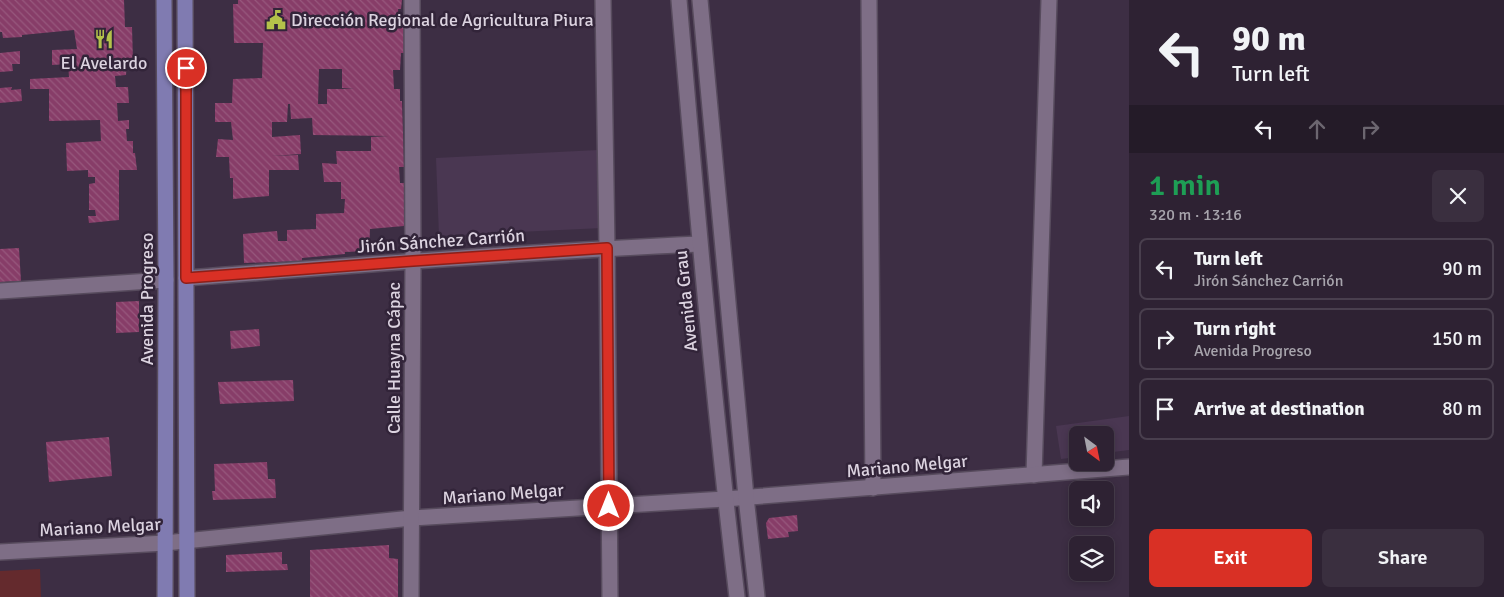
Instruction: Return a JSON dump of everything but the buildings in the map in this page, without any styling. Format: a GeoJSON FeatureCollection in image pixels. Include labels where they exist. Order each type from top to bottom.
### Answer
{"type":"FeatureCollection","features":[{"type":"Feature","properties":{"kind":"main road","name":"Avenida Progreso"},"geometry":{"type":"LineString","coordinates":[[164,0],[166,280],[165,597]]}},
{"type":"Feature","properties":{"kind":"main road"},"geometry":{"type":"LineString","coordinates":[[185,0],[187,597]]}},
{"type":"Feature","properties":{"kind":"street","name":"Calle Huayna Cápac"},"geometry":{"type":"LineString","coordinates":[[411,597],[412,0]]}},
{"type":"Feature","properties":{"kind":"street"},"geometry":{"type":"LineString","coordinates":[[603,0],[610,597]]}},
{"type":"Feature","properties":{"kind":"street","name":"Avenida Grau"},"geometry":{"type":"LineString","coordinates":[[679,0],[699,244],[737,597]]}},
{"type":"Feature","properties":{"kind":"street"},"geometry":{"type":"LineString","coordinates":[[700,0],[757,597]]}},
{"type":"Feature","properties":{"kind":"street"},"geometry":{"type":"LineString","coordinates":[[869,0],[873,488]]}},
{"type":"Feature","properties":{"kind":"street"},"geometry":{"type":"LineString","coordinates":[[1034,475],[1049,0]]}},
{"type":"Feature","properties":{"kind":"street","name":"Jirón Sánchez Carrión"},"geometry":{"type":"LineString","coordinates":[[186,278],[607,248],[699,244]]}},
{"type":"Feature","properties":{"kind":"street"},"geometry":{"type":"LineString","coordinates":[[0,291],[166,280]]}},
{"type":"Feature","properties":{"kind":"street","name":"Mariano Melgar"},"geometry":{"type":"LineString","coordinates":[[0,552],[165,543],[412,518],[725,499],[1129,467]]}},
{"type":"Feature","properties":{"kind":"shaded area"},"geometry":{"type":"Polygon","coordinates":[[[598,150],[602,228],[439,236],[436,158],[598,150]]]}},
{"type":"Feature","properties":{"kind":"shaded area"},"geometry":{"type":"Polygon","coordinates":[[[1129,416],[1129,450],[1114,452],[1114,426],[1069,426],[1069,458],[1061,459],[1056,426],[1129,416]]]}},
{"type":"Feature","properties":{"kind":"shaded area"},"geometry":{"type":"Polygon","coordinates":[[[40,569],[41,597],[0,597],[0,571],[40,569]]]}},
{"type":"Feature","properties":{"kind":"place","name":"Dirección Regional de Agricultura Piura"},"geometry":{"type":"Point","coordinates":[276,20]}},
{"type":"Feature","properties":{"kind":"place","name":"El Avelardo"},"geometry":{"type":"Point","coordinates":[104,39]}},
{"type":"Feature","properties":{"kind":"route"},"geometry":{"type":"LineString","coordinates":[[186,68],[186,278],[607,248],[609,506]]}}]}
